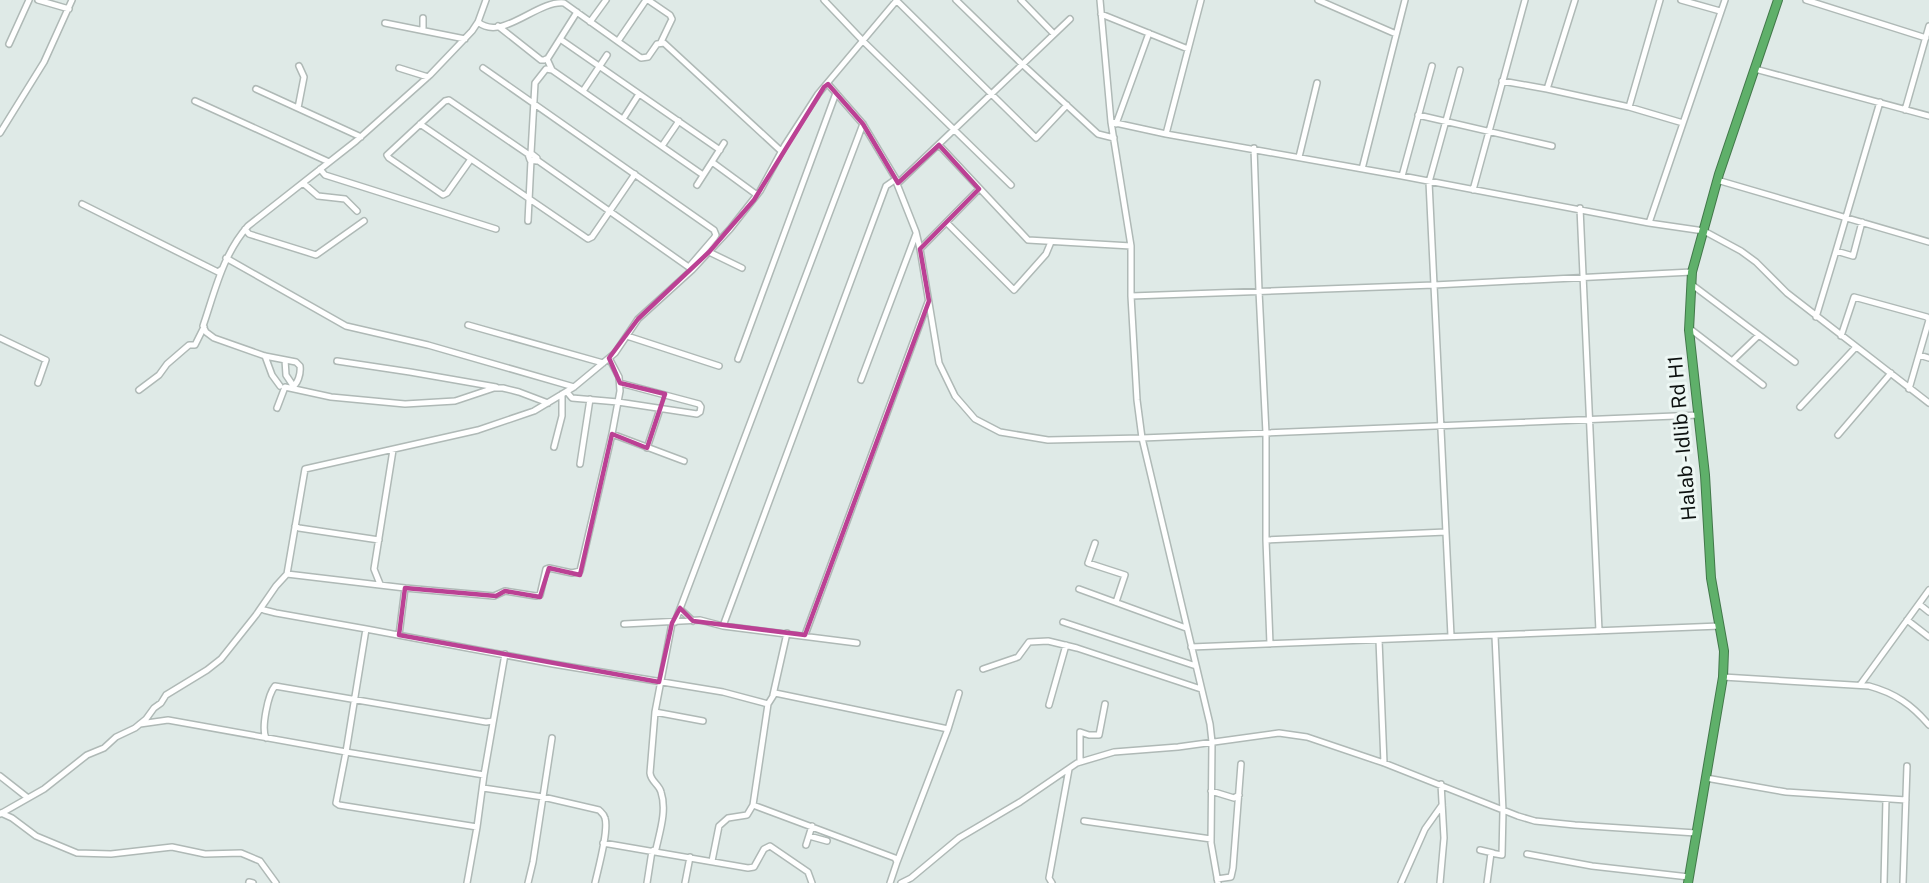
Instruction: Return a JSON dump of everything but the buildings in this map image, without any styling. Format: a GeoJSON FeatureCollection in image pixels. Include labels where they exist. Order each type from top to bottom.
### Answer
{"type":"FeatureCollection","features":[{"type":"Feature","properties":{"kind":"highway","name":"Halab - Idlib Rd H1"},"geometry":{"type":"LineString","coordinates":[[1689,880],[1723,677],[1724,651],[1711,578],[1705,475],[1692,368],[1689,328],[1692,272],[1717,180],[1778,0]]}},
{"type":"Feature","properties":{"kind":"street"},"geometry":{"type":"LineString","coordinates":[[9,44],[29,0]]}},
{"type":"Feature","properties":{"kind":"street"},"geometry":{"type":"LineString","coordinates":[[38,0],[69,9]]}},
{"type":"Feature","properties":{"kind":"street"},"geometry":{"type":"LineString","coordinates":[[0,133],[44,62],[72,0]]}},
{"type":"Feature","properties":{"kind":"street"},"geometry":{"type":"LineString","coordinates":[[139,390],[159,375],[167,364],[189,345],[195,345],[204,327],[226,258],[236,239],[245,229],[361,137],[428,77],[465,39],[478,22],[486,0]]}},
{"type":"Feature","properties":{"kind":"street"},"geometry":{"type":"LineString","coordinates":[[590,22],[606,0]]}},
{"type":"Feature","properties":{"kind":"street"},"geometry":{"type":"LineString","coordinates":[[478,22],[489,28],[498,26],[543,5],[565,1],[590,22],[643,58],[648,57],[661,42],[672,19],[670,15],[647,0],[618,41]]}},
{"type":"Feature","properties":{"kind":"street"},"geometry":{"type":"LineString","coordinates":[[140,724],[166,695],[207,670],[230,650],[287,574],[305,470],[478,430],[534,411],[574,387],[609,358],[638,319],[709,252],[757,195],[818,94],[896,0],[1036,138],[1067,105]]}},
{"type":"Feature","properties":{"kind":"street"},"geometry":{"type":"LineString","coordinates":[[956,0],[1098,134],[1114,138]]}},
{"type":"Feature","properties":{"kind":"street"},"geometry":{"type":"LineString","coordinates":[[1021,0],[1054,34]]}},
{"type":"Feature","properties":{"kind":"street"},"geometry":{"type":"LineString","coordinates":[[1100,0],[1114,138],[1131,246],[1131,296],[1137,399],[1142,438],[1210,724],[1212,742],[1211,839],[1217,881],[1231,877],[1233,868],[1241,764]]}},
{"type":"Feature","properties":{"kind":"street"},"geometry":{"type":"LineString","coordinates":[[1166,134],[1202,0]]}},
{"type":"Feature","properties":{"kind":"street"},"geometry":{"type":"LineString","coordinates":[[1318,0],[1396,34]]}},
{"type":"Feature","properties":{"kind":"street"},"geometry":{"type":"LineString","coordinates":[[1362,170],[1405,0]]}},
{"type":"Feature","properties":{"kind":"street"},"geometry":{"type":"LineString","coordinates":[[1473,190],[1526,0]]}},
{"type":"Feature","properties":{"kind":"street"},"geometry":{"type":"LineString","coordinates":[[1547,89],[1575,0]]}},
{"type":"Feature","properties":{"kind":"street"},"geometry":{"type":"LineString","coordinates":[[1629,108],[1660,0]]}},
{"type":"Feature","properties":{"kind":"street"},"geometry":{"type":"LineString","coordinates":[[1681,0],[1720,11]]}},
{"type":"Feature","properties":{"kind":"street"},"geometry":{"type":"LineString","coordinates":[[1650,223],[1725,0]]}},
{"type":"Feature","properties":{"kind":"street"},"geometry":{"type":"LineString","coordinates":[[1806,0],[1926,38]]}},
{"type":"Feature","properties":{"kind":"street"},"geometry":{"type":"LineString","coordinates":[[828,1],[863,40],[1011,185]]}},
{"type":"Feature","properties":{"kind":"street"},"geometry":{"type":"LineString","coordinates":[[547,59],[577,12]]}},
{"type":"Feature","properties":{"kind":"street"},"geometry":{"type":"LineString","coordinates":[[1101,14],[1188,49]]}},
{"type":"Feature","properties":{"kind":"street"},"geometry":{"type":"LineString","coordinates":[[423,18],[423,30]]}},
{"type":"Feature","properties":{"kind":"street"},"geometry":{"type":"LineString","coordinates":[[723,626],[886,186],[896,181],[939,145],[1070,19]]}},
{"type":"Feature","properties":{"kind":"street"},"geometry":{"type":"LineString","coordinates":[[385,23],[465,39]]}},
{"type":"Feature","properties":{"kind":"street"},"geometry":{"type":"LineString","coordinates":[[498,26],[540,59],[547,59]]}},
{"type":"Feature","properties":{"kind":"street"},"geometry":{"type":"LineString","coordinates":[[1905,110],[1929,26]]}},
{"type":"Feature","properties":{"kind":"street"},"geometry":{"type":"LineString","coordinates":[[1114,123],[1149,33]]}},
{"type":"Feature","properties":{"kind":"street"},"geometry":{"type":"LineString","coordinates":[[560,39],[720,150]]}},
{"type":"Feature","properties":{"kind":"street"},"geometry":{"type":"LineString","coordinates":[[661,42],[665,43],[781,152]]}},
{"type":"Feature","properties":{"kind":"street"},"geometry":{"type":"LineString","coordinates":[[583,91],[607,55]]}},
{"type":"Feature","properties":{"kind":"street"},"geometry":{"type":"LineString","coordinates":[[547,59],[552,70]]}},
{"type":"Feature","properties":{"kind":"street"},"geometry":{"type":"LineString","coordinates":[[298,108],[304,77],[299,66]]}},
{"type":"Feature","properties":{"kind":"street"},"geometry":{"type":"LineString","coordinates":[[1402,176],[1432,66]]}},
{"type":"Feature","properties":{"kind":"street"},"geometry":{"type":"LineString","coordinates":[[399,68],[428,77]]}},
{"type":"Feature","properties":{"kind":"street"},"geometry":{"type":"LineString","coordinates":[[483,68],[714,230],[716,233],[714,238],[691,268]]}},
{"type":"Feature","properties":{"kind":"street"},"geometry":{"type":"LineString","coordinates":[[528,221],[535,83],[546,69],[552,70],[703,175]]}},
{"type":"Feature","properties":{"kind":"street"},"geometry":{"type":"LineString","coordinates":[[1755,69],[1929,116]]}},
{"type":"Feature","properties":{"kind":"street"},"geometry":{"type":"LineString","coordinates":[[1450,636],[1429,182],[1460,70]]}},
{"type":"Feature","properties":{"kind":"street"},"geometry":{"type":"LineString","coordinates":[[1502,81],[1629,108],[1683,123]]}},
{"type":"Feature","properties":{"kind":"street"},"geometry":{"type":"LineString","coordinates":[[1299,157],[1317,83]]}},
{"type":"Feature","properties":{"kind":"street"},"geometry":{"type":"LineString","coordinates":[[828,84],[863,124],[896,181],[916,232],[939,363],[955,396],[975,419],[1000,432],[1048,440],[1142,438],[1699,415]]}},
{"type":"Feature","properties":{"kind":"street"},"geometry":{"type":"LineString","coordinates":[[256,89],[361,137]]}},
{"type":"Feature","properties":{"kind":"street"},"geometry":{"type":"LineString","coordinates":[[738,359],[836,93]]}},
{"type":"Feature","properties":{"kind":"street"},"geometry":{"type":"LineString","coordinates":[[623,119],[639,94]]}},
{"type":"Feature","properties":{"kind":"street"},"geometry":{"type":"LineString","coordinates":[[471,159],[444,195],[389,158],[388,153],[445,101],[450,100],[691,268]]}},
{"type":"Feature","properties":{"kind":"street"},"geometry":{"type":"LineString","coordinates":[[195,101],[329,162]]}},
{"type":"Feature","properties":{"kind":"street"},"geometry":{"type":"LineString","coordinates":[[1816,317],[1880,102]]}},
{"type":"Feature","properties":{"kind":"street"},"geometry":{"type":"LineString","coordinates":[[1418,114],[1552,146]]}},
{"type":"Feature","properties":{"kind":"street"},"geometry":{"type":"LineString","coordinates":[[662,146],[679,121]]}},
{"type":"Feature","properties":{"kind":"street"},"geometry":{"type":"LineString","coordinates":[[1114,123],[1580,208],[1650,223],[1704,231],[1756,262],[1787,293],[1816,317],[1929,403]]}},
{"type":"Feature","properties":{"kind":"street"},"geometry":{"type":"LineString","coordinates":[[420,124],[588,239],[591,238],[635,174]]}},
{"type":"Feature","properties":{"kind":"street"},"geometry":{"type":"LineString","coordinates":[[652,851],[657,849],[664,809],[661,790],[651,780],[650,772],[655,712],[673,623],[863,124]]}},
{"type":"Feature","properties":{"kind":"street"},"geometry":{"type":"LineString","coordinates":[[697,185],[724,143]]}},
{"type":"Feature","properties":{"kind":"street"},"geometry":{"type":"LineString","coordinates":[[939,145],[1028,240],[1131,246]]}},
{"type":"Feature","properties":{"kind":"street"},"geometry":{"type":"LineString","coordinates":[[1254,148],[1266,433],[1266,540],[1270,644]]}},
{"type":"Feature","properties":{"kind":"street"},"geometry":{"type":"LineString","coordinates":[[712,162],[757,195]]}},
{"type":"Feature","properties":{"kind":"street"},"geometry":{"type":"LineString","coordinates":[[320,170],[325,175],[366,189],[496,229]]}},
{"type":"Feature","properties":{"kind":"street"},"geometry":{"type":"LineString","coordinates":[[1717,180],[1929,242]]}},
{"type":"Feature","properties":{"kind":"street"},"geometry":{"type":"LineString","coordinates":[[303,183],[318,196],[345,200],[357,211]]}},
{"type":"Feature","properties":{"kind":"street"},"geometry":{"type":"LineString","coordinates":[[920,249],[979,189]]}},
{"type":"Feature","properties":{"kind":"street"},"geometry":{"type":"LineString","coordinates":[[82,204],[218,272],[222,269]]}},
{"type":"Feature","properties":{"kind":"street"},"geometry":{"type":"LineString","coordinates":[[1580,208],[1599,631]]}},
{"type":"Feature","properties":{"kind":"street"},"geometry":{"type":"LineString","coordinates":[[245,229],[249,234],[316,255],[364,221]]}},
{"type":"Feature","properties":{"kind":"street"},"geometry":{"type":"LineString","coordinates":[[1836,251],[1853,255],[1862,222]]}},
{"type":"Feature","properties":{"kind":"street"},"geometry":{"type":"LineString","coordinates":[[947,223],[1014,290],[1046,254],[1051,242]]}},
{"type":"Feature","properties":{"kind":"street"},"geometry":{"type":"LineString","coordinates":[[861,381],[916,232]]}},
{"type":"Feature","properties":{"kind":"street"},"geometry":{"type":"LineString","coordinates":[[709,252],[742,268]]}},
{"type":"Feature","properties":{"kind":"street"},"geometry":{"type":"LineString","coordinates":[[226,258],[346,326],[428,345],[574,387]]}},
{"type":"Feature","properties":{"kind":"street"},"geometry":{"type":"LineString","coordinates":[[1131,296],[1434,285],[1692,272]]}},
{"type":"Feature","properties":{"kind":"street"},"geometry":{"type":"LineString","coordinates":[[1691,284],[1795,362]]}},
{"type":"Feature","properties":{"kind":"street"},"geometry":{"type":"LineString","coordinates":[[1841,336],[1854,297],[1927,317],[1929,320],[1909,389]]}},
{"type":"Feature","properties":{"kind":"street"},"geometry":{"type":"LineString","coordinates":[[805,635],[929,301]]}},
{"type":"Feature","properties":{"kind":"street"},"geometry":{"type":"LineString","coordinates":[[468,325],[603,363]]}},
{"type":"Feature","properties":{"kind":"street"},"geometry":{"type":"LineString","coordinates":[[204,327],[206,332],[214,338],[266,356],[296,362],[301,371],[292,388]]}},
{"type":"Feature","properties":{"kind":"street"},"geometry":{"type":"LineString","coordinates":[[1689,328],[1763,385]]}},
{"type":"Feature","properties":{"kind":"street"},"geometry":{"type":"LineString","coordinates":[[1732,362],[1759,335]]}},
{"type":"Feature","properties":{"kind":"street"},"geometry":{"type":"LineString","coordinates":[[627,336],[719,366]]}},
{"type":"Feature","properties":{"kind":"street"},"geometry":{"type":"LineString","coordinates":[[0,338],[46,360],[38,383]]}},
{"type":"Feature","properties":{"kind":"street"},"geometry":{"type":"LineString","coordinates":[[1800,406],[1856,347]]}},
{"type":"Feature","properties":{"kind":"street"},"geometry":{"type":"LineString","coordinates":[[1918,355],[1929,358]]}},
{"type":"Feature","properties":{"kind":"street"},"geometry":{"type":"LineString","coordinates":[[266,356],[272,375],[280,386]]}},
{"type":"Feature","properties":{"kind":"street"},"geometry":{"type":"LineString","coordinates":[[287,574],[494,596],[505,591],[536,596],[540,595],[546,569],[572,573],[580,571],[618,402],[620,383],[609,358]]}},
{"type":"Feature","properties":{"kind":"street"},"geometry":{"type":"LineString","coordinates":[[285,360],[286,375],[292,388]]}},
{"type":"Feature","properties":{"kind":"street"},"geometry":{"type":"LineString","coordinates":[[337,361],[503,388],[548,403]]}},
{"type":"Feature","properties":{"kind":"street"},"geometry":{"type":"LineString","coordinates":[[1838,435],[1891,374]]}},
{"type":"Feature","properties":{"kind":"street"},"geometry":{"type":"LineString","coordinates":[[565,393],[571,398],[618,402],[698,414],[701,406],[620,383]]}},
{"type":"Feature","properties":{"kind":"street"},"geometry":{"type":"LineString","coordinates":[[277,408],[285,387],[341,398],[405,404],[455,401],[494,388],[503,388]]}},
{"type":"Feature","properties":{"kind":"street"},"geometry":{"type":"LineString","coordinates":[[554,447],[565,393]]}},
{"type":"Feature","properties":{"kind":"street"},"geometry":{"type":"LineString","coordinates":[[580,464],[590,399]]}},
{"type":"Feature","properties":{"kind":"street"},"geometry":{"type":"LineString","coordinates":[[647,448],[660,409]]}},
{"type":"Feature","properties":{"kind":"street"},"geometry":{"type":"LineString","coordinates":[[612,434],[684,461]]}},
{"type":"Feature","properties":{"kind":"street"},"geometry":{"type":"LineString","coordinates":[[380,584],[374,569],[393,450]]}},
{"type":"Feature","properties":{"kind":"street"},"geometry":{"type":"LineString","coordinates":[[295,526],[379,540]]}},
{"type":"Feature","properties":{"kind":"street"},"geometry":{"type":"LineString","coordinates":[[1266,540],[1446,532]]}},
{"type":"Feature","properties":{"kind":"street"},"geometry":{"type":"LineString","coordinates":[[1095,543],[1088,563],[1125,576],[1116,602]]}},
{"type":"Feature","properties":{"kind":"street"},"geometry":{"type":"LineString","coordinates":[[399,635],[405,588]]}},
{"type":"Feature","properties":{"kind":"street"},"geometry":{"type":"LineString","coordinates":[[1079,589],[1186,628]]}},
{"type":"Feature","properties":{"kind":"street"},"geometry":{"type":"LineString","coordinates":[[1860,685],[1929,590]]}},
{"type":"Feature","properties":{"kind":"street"},"geometry":{"type":"LineString","coordinates":[[1919,604],[1929,612]]}},
{"type":"Feature","properties":{"kind":"street"},"geometry":{"type":"LineString","coordinates":[[261,608],[276,613],[723,692],[768,704]]}},
{"type":"Feature","properties":{"kind":"street"},"geometry":{"type":"LineString","coordinates":[[680,609],[693,621]]}},
{"type":"Feature","properties":{"kind":"street"},"geometry":{"type":"LineString","coordinates":[[624,624],[700,620],[723,626],[856,643]]}},
{"type":"Feature","properties":{"kind":"street"},"geometry":{"type":"LineString","coordinates":[[1907,620],[1929,637]]}},
{"type":"Feature","properties":{"kind":"street"},"geometry":{"type":"LineString","coordinates":[[1063,622],[1196,666]]}},
{"type":"Feature","properties":{"kind":"street"},"geometry":{"type":"LineString","coordinates":[[1191,647],[1720,626]]}},
{"type":"Feature","properties":{"kind":"street"},"geometry":{"type":"LineString","coordinates":[[366,629],[336,803],[477,827]]}},
{"type":"Feature","properties":{"kind":"street"},"geometry":{"type":"LineString","coordinates":[[712,861],[719,826],[728,818],[747,815],[753,805],[768,704],[773,695],[787,633]]}},
{"type":"Feature","properties":{"kind":"street"},"geometry":{"type":"LineString","coordinates":[[1480,850],[1502,855],[1503,810],[1495,636]]}},
{"type":"Feature","properties":{"kind":"street"},"geometry":{"type":"LineString","coordinates":[[1379,640],[1384,763]]}},
{"type":"Feature","properties":{"kind":"street"},"geometry":{"type":"LineString","coordinates":[[983,669],[1018,657],[1029,642],[1048,641],[1202,689]]}},
{"type":"Feature","properties":{"kind":"street"},"geometry":{"type":"LineString","coordinates":[[1049,705],[1066,645]]}},
{"type":"Feature","properties":{"kind":"street"},"geometry":{"type":"LineString","coordinates":[[468,883],[505,654]]}},
{"type":"Feature","properties":{"kind":"street"},"geometry":{"type":"LineString","coordinates":[[1723,677],[1860,685],[1885,690],[1915,708],[1929,725]]}},
{"type":"Feature","properties":{"kind":"street"},"geometry":{"type":"LineString","coordinates":[[266,738],[263,733],[271,690],[275,686],[486,722],[493,721]]}},
{"type":"Feature","properties":{"kind":"street"},"geometry":{"type":"LineString","coordinates":[[773,695],[775,693],[948,729]]}},
{"type":"Feature","properties":{"kind":"street"},"geometry":{"type":"LineString","coordinates":[[890,883],[948,729],[959,693]]}},
{"type":"Feature","properties":{"kind":"street"},"geometry":{"type":"LineString","coordinates":[[1080,762],[1080,732],[1099,735],[1105,704]]}},
{"type":"Feature","properties":{"kind":"street"},"geometry":{"type":"LineString","coordinates":[[655,712],[703,722]]}},
{"type":"Feature","properties":{"kind":"street"},"geometry":{"type":"LineString","coordinates":[[1,813],[55,781],[87,755],[104,748],[116,737],[140,724],[168,720],[484,775]]}},
{"type":"Feature","properties":{"kind":"street"},"geometry":{"type":"LineString","coordinates":[[902,883],[959,838],[1080,762],[1114,752],[1178,747],[1279,733],[1307,737],[1384,763],[1535,821],[1635,830],[1696,832]]}},
{"type":"Feature","properties":{"kind":"street"},"geometry":{"type":"LineString","coordinates":[[528,883],[552,738]]}},
{"type":"Feature","properties":{"kind":"street"},"geometry":{"type":"LineString","coordinates":[[1903,883],[1907,766]]}},
{"type":"Feature","properties":{"kind":"street"},"geometry":{"type":"LineString","coordinates":[[1052,883],[1049,878],[1069,769]]}},
{"type":"Feature","properties":{"kind":"street"},"geometry":{"type":"LineString","coordinates":[[0,776],[28,798]]}},
{"type":"Feature","properties":{"kind":"street"},"geometry":{"type":"LineString","coordinates":[[1707,777],[1786,792],[1906,801]]}},
{"type":"Feature","properties":{"kind":"street"},"geometry":{"type":"LineString","coordinates":[[1440,883],[1444,838],[1441,784]]}},
{"type":"Feature","properties":{"kind":"street"},"geometry":{"type":"LineString","coordinates":[[483,788],[543,797],[599,810],[605,818],[603,843],[595,883]]}},
{"type":"Feature","properties":{"kind":"street"},"geometry":{"type":"LineString","coordinates":[[1211,791],[1234,798],[1239,795]]}},
{"type":"Feature","properties":{"kind":"street"},"geometry":{"type":"LineString","coordinates":[[1884,883],[1886,799]]}},
{"type":"Feature","properties":{"kind":"street"},"geometry":{"type":"LineString","coordinates":[[753,805],[895,858],[897,862]]}},
{"type":"Feature","properties":{"kind":"street"},"geometry":{"type":"LineString","coordinates":[[1401,883],[1425,829],[1442,805]]}},
{"type":"Feature","properties":{"kind":"street"},"geometry":{"type":"LineString","coordinates":[[1,813],[12,818],[36,836],[77,854],[111,854],[172,847],[205,854],[241,853],[260,861],[276,883]]}},
{"type":"Feature","properties":{"kind":"street"},"geometry":{"type":"LineString","coordinates":[[1084,821],[1211,839]]}},
{"type":"Feature","properties":{"kind":"street"},"geometry":{"type":"LineString","coordinates":[[806,845],[812,826]]}},
{"type":"Feature","properties":{"kind":"street"},"geometry":{"type":"LineString","coordinates":[[809,836],[827,841]]}},
{"type":"Feature","properties":{"kind":"street"},"geometry":{"type":"LineString","coordinates":[[603,843],[752,868],[764,849],[770,846],[808,872],[812,883]]}},
{"type":"Feature","properties":{"kind":"street"},"geometry":{"type":"LineString","coordinates":[[646,883],[652,851]]}},
{"type":"Feature","properties":{"kind":"street"},"geometry":{"type":"LineString","coordinates":[[1487,883],[1493,853]]}},
{"type":"Feature","properties":{"kind":"street"},"geometry":{"type":"LineString","coordinates":[[1527,854],[1689,880]]}},
{"type":"Feature","properties":{"kind":"street"},"geometry":{"type":"LineString","coordinates":[[686,883],[690,857]]}},
{"type":"Feature","properties":{"kind":"highlighted area"},"geometry":{"type":"Polygon","coordinates":[[[828,84],[863,124],[898,183],[939,145],[979,189],[920,249],[929,301],[805,635],[693,621],[680,608],[672,623],[659,682],[399,635],[405,588],[496,596],[505,591],[540,597],[549,568],[580,575],[612,434],[647,448],[665,394],[620,383],[609,358],[638,319],[709,252],[754,200],[824,87],[828,84]]]}}]}
